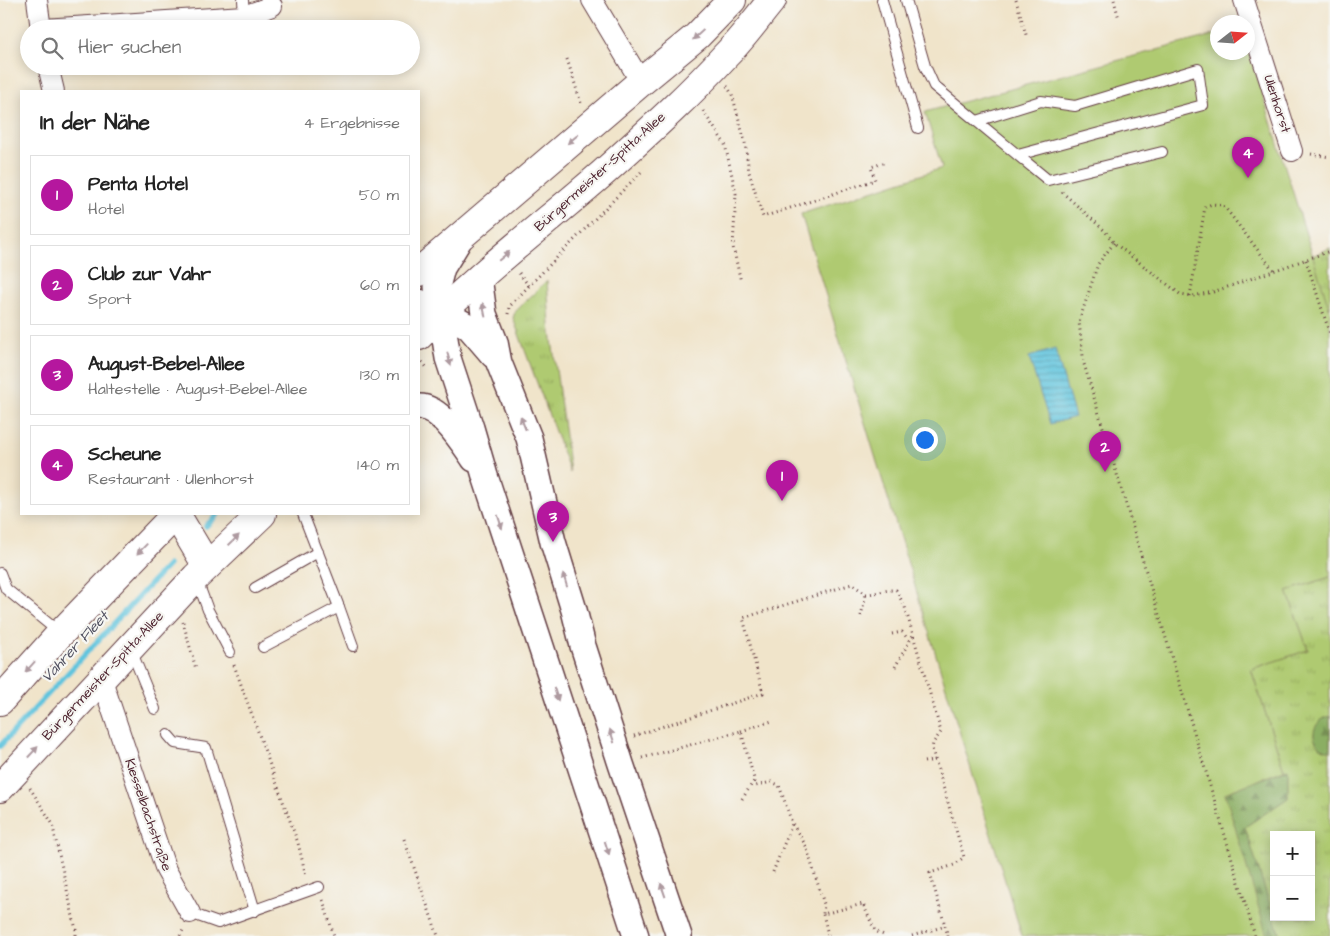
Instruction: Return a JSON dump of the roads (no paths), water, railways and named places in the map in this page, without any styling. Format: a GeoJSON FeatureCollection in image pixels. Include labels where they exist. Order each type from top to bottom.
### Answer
{"type":"FeatureCollection","features":[{"type":"Feature","properties":{"kind":"main road"},"geometry":{"type":"LineString","coordinates":[[420,271],[641,82],[698,36],[732,0]]}},
{"type":"Feature","properties":{"kind":"main road","name":"Bürgermeister-Spitta-Allee"},"geometry":{"type":"LineString","coordinates":[[420,333],[430,306],[479,277],[602,173],[716,65],[772,0]]}},
{"type":"Feature","properties":{"kind":"main road"},"geometry":{"type":"LineString","coordinates":[[0,701],[60,634],[175,515]]}},
{"type":"Feature","properties":{"kind":"main road"},"geometry":{"type":"LineString","coordinates":[[176,515],[202,572]]}},
{"type":"Feature","properties":{"kind":"main road","name":"Bürgermeister-Spitta-Allee"},"geometry":{"type":"LineString","coordinates":[[9,778],[101,677],[202,572],[261,515]]}},
{"type":"Feature","properties":{"kind":"street"},"geometry":{"type":"LineString","coordinates":[[37,0],[40,20]]}},
{"type":"Feature","properties":{"kind":"street"},"geometry":{"type":"LineString","coordinates":[[592,0],[641,82]]}},
{"type":"Feature","properties":{"kind":"street","name":"Ulenhorst"},"geometry":{"type":"LineString","coordinates":[[1244,0],[1292,151]]}},
{"type":"Feature","properties":{"kind":"street"},"geometry":{"type":"LineString","coordinates":[[129,20],[272,6]]}},
{"type":"Feature","properties":{"kind":"street"},"geometry":{"type":"LineString","coordinates":[[50,75],[54,90]]}},
{"type":"Feature","properties":{"kind":"street"},"geometry":{"type":"LineString","coordinates":[[462,234],[442,268],[430,306],[636,936]]}},
{"type":"Feature","properties":{"kind":"street"},"geometry":{"type":"LineString","coordinates":[[479,277],[484,314],[529,438],[553,542],[583,646],[632,746],[679,936]]}},
{"type":"Feature","properties":{"kind":"street"},"geometry":{"type":"LineString","coordinates":[[430,306],[469,327],[497,352]]}},
{"type":"Feature","properties":{"kind":"street"},"geometry":{"type":"LineString","coordinates":[[420,406],[433,410],[458,435],[485,476]]}},
{"type":"Feature","properties":{"kind":"street"},"geometry":{"type":"LineString","coordinates":[[544,658],[583,646]]}},
{"type":"Feature","properties":{"kind":"street","name":"Kiesselbachstraße"},"geometry":{"type":"LineString","coordinates":[[101,677],[166,870],[190,913]]}},
{"type":"Feature","properties":{"kind":"lane"},"geometry":{"type":"LineString","coordinates":[[882,0],[918,128]]}},
{"type":"Feature","properties":{"kind":"lane"},"geometry":{"type":"LineString","coordinates":[[906,0],[925,66],[934,86],[1048,180],[1162,152]]}},
{"type":"Feature","properties":{"kind":"lane"},"geometry":{"type":"LineString","coordinates":[[977,121],[1041,101],[1075,106],[1198,69],[1204,105],[1018,156]]}},
{"type":"Feature","properties":{"kind":"lane"},"geometry":{"type":"LineString","coordinates":[[303,515],[353,646]]}},
{"type":"Feature","properties":{"kind":"lane"},"geometry":{"type":"LineString","coordinates":[[254,588],[318,552]]}},
{"type":"Feature","properties":{"kind":"lane"},"geometry":{"type":"LineString","coordinates":[[202,572],[208,610],[230,652]]}},
{"type":"Feature","properties":{"kind":"lane"},"geometry":{"type":"LineString","coordinates":[[0,573],[6,589],[60,634]]}},
{"type":"Feature","properties":{"kind":"lane"},"geometry":{"type":"LineString","coordinates":[[263,647],[339,607]]}},
{"type":"Feature","properties":{"kind":"lane"},"geometry":{"type":"LineString","coordinates":[[130,647],[155,709]]}},
{"type":"Feature","properties":{"kind":"lane"},"geometry":{"type":"LineString","coordinates":[[168,735],[175,742],[206,748],[255,910]]}},
{"type":"Feature","properties":{"kind":"lane","name":"Kiesselbachstraße"},"geometry":{"type":"LineString","coordinates":[[190,913],[218,923],[319,888]]}},
{"type":"Feature","properties":{"kind":"water"},"geometry":{"type":"Polygon","coordinates":[[[1055,349],[1075,417],[1050,424],[1029,357],[1055,349]]]}},
{"type":"Feature","properties":{"kind":"waterway","name":"Vahrer Fleet"},"geometry":{"type":"LineString","coordinates":[[206,526],[217,515]]}},
{"type":"Feature","properties":{"kind":"waterway","name":"Vahrer Fleet"},"geometry":{"type":"LineString","coordinates":[[0,746],[168,565]]}},
{"type":"Feature","properties":{"kind":"place","name":"Scheune"},"geometry":{"type":"Point","coordinates":[1248,178]}},
{"type":"Feature","properties":{"kind":"place","name":"Club zur Vahr"},"geometry":{"type":"Point","coordinates":[1105,472]}},
{"type":"Feature","properties":{"kind":"place","name":"Penta Hotel"},"geometry":{"type":"Point","coordinates":[782,501]}},
{"type":"Feature","properties":{"kind":"place","name":"August-Bebel-Allee"},"geometry":{"type":"Point","coordinates":[553,542]}}]}
